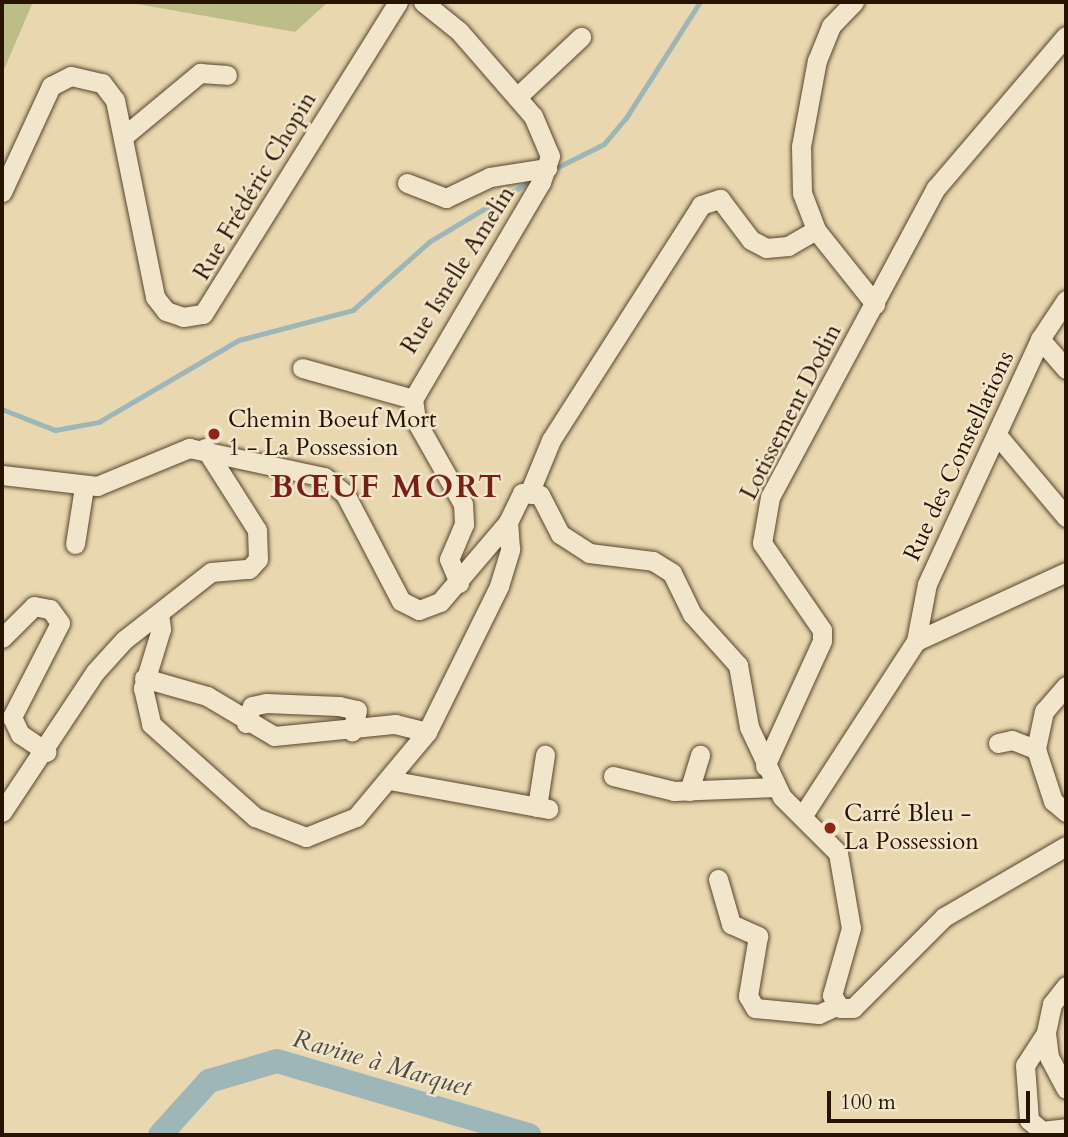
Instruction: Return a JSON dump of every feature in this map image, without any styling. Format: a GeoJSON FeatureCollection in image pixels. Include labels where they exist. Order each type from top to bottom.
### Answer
{"type":"FeatureCollection","features":[{"type":"Feature","properties":{"kind":"street","name":"Rue Frédéric Chopin"},"geometry":{"type":"LineString","coordinates":[[2,192],[42,97],[61,80],[92,79],[110,90],[124,136],[155,297],[183,317],[203,314],[398,2]]}},
{"type":"Feature","properties":{"kind":"street"},"geometry":{"type":"LineString","coordinates":[[423,2],[459,31],[517,97],[549,143],[547,168]]}},
{"type":"Feature","properties":{"kind":"street"},"geometry":{"type":"LineString","coordinates":[[854,2],[822,41],[801,146],[802,193],[816,230],[876,304]]}},
{"type":"Feature","properties":{"kind":"street","name":"Lotissement Dodin"},"geometry":{"type":"LineString","coordinates":[[765,766],[822,641],[822,629],[762,543],[763,521],[936,188],[1066,36]]}},
{"type":"Feature","properties":{"kind":"street"},"geometry":{"type":"LineString","coordinates":[[517,97],[581,37]]}},
{"type":"Feature","properties":{"kind":"street"},"geometry":{"type":"LineString","coordinates":[[124,136],[200,73],[227,75]]}},
{"type":"Feature","properties":{"kind":"street","name":"Rue Isnelle Amelin"},"geometry":{"type":"LineString","coordinates":[[407,183],[446,198],[490,177],[547,168]]}},
{"type":"Feature","properties":{"kind":"street","name":"Rue Isnelle Amelin"},"geometry":{"type":"LineString","coordinates":[[413,399],[547,168]]}},
{"type":"Feature","properties":{"kind":"street"},"geometry":{"type":"LineString","coordinates":[[159,614],[158,642],[144,678],[144,710],[151,724],[254,817],[281,832],[331,831],[356,817],[427,732],[499,586],[510,549],[508,522],[513,501],[530,491],[551,440],[701,205],[720,199],[751,240],[766,248],[789,246],[816,230]]}},
{"type":"Feature","properties":{"kind":"street","name":"Rue des Constellations"},"geometry":{"type":"LineString","coordinates":[[803,815],[916,641],[927,584],[998,436],[1040,339],[1066,300]]}},
{"type":"Feature","properties":{"kind":"street"},"geometry":{"type":"LineString","coordinates":[[1040,339],[1066,369]]}},
{"type":"Feature","properties":{"kind":"street"},"geometry":{"type":"LineString","coordinates":[[302,368],[413,399],[416,421],[463,504],[464,524],[449,559],[458,583]]}},
{"type":"Feature","properties":{"kind":"street"},"geometry":{"type":"LineString","coordinates":[[998,436],[1066,517]]}},
{"type":"Feature","properties":{"kind":"street"},"geometry":{"type":"LineString","coordinates":[[2,475],[84,487],[171,452],[205,448],[337,484],[409,606],[429,609],[458,583],[508,522]]}},
{"type":"Feature","properties":{"kind":"street"},"geometry":{"type":"LineString","coordinates":[[2,812],[47,752],[108,656],[211,572],[249,569],[261,552],[257,530],[205,448]]}},
{"type":"Feature","properties":{"kind":"street"},"geometry":{"type":"LineString","coordinates":[[75,544],[84,487]]}},
{"type":"Feature","properties":{"kind":"street"},"geometry":{"type":"LineString","coordinates":[[530,491],[547,503],[560,534],[589,553],[623,553],[672,573],[692,614],[738,665],[749,727],[765,766],[776,787],[827,836],[846,874],[851,928],[832,995],[836,1006]]}},
{"type":"Feature","properties":{"kind":"street"},"geometry":{"type":"LineString","coordinates":[[916,641],[1066,572]]}},
{"type":"Feature","properties":{"kind":"street"},"geometry":{"type":"LineString","coordinates":[[2,638],[34,606],[50,609],[60,623],[12,717],[20,734],[47,752]]}},
{"type":"Feature","properties":{"kind":"street"},"geometry":{"type":"LineString","coordinates":[[144,678],[207,696],[246,723],[274,736],[352,731],[395,724],[427,732]]}},
{"type":"Feature","properties":{"kind":"street"},"geometry":{"type":"LineString","coordinates":[[1066,687],[1044,711],[1035,749],[1053,801],[1066,812]]}},
{"type":"Feature","properties":{"kind":"street"},"geometry":{"type":"LineString","coordinates":[[246,723],[252,706],[266,703],[339,706],[356,710],[352,731]]}},
{"type":"Feature","properties":{"kind":"street"},"geometry":{"type":"LineString","coordinates":[[998,743],[1013,740],[1035,749]]}},
{"type":"Feature","properties":{"kind":"street"},"geometry":{"type":"LineString","coordinates":[[389,779],[542,808],[545,755]]}},
{"type":"Feature","properties":{"kind":"street"},"geometry":{"type":"LineString","coordinates":[[689,791],[700,755]]}},
{"type":"Feature","properties":{"kind":"street"},"geometry":{"type":"LineString","coordinates":[[614,776],[689,791],[776,787]]}},
{"type":"Feature","properties":{"kind":"street"},"geometry":{"type":"LineString","coordinates":[[718,880],[731,924],[758,936],[748,996],[755,1008],[819,1014],[836,1006],[853,1008],[944,917],[1066,846]]}},
{"type":"Feature","properties":{"kind":"street"},"geometry":{"type":"LineString","coordinates":[[1066,986],[1059,1013],[1025,1065],[1029,1120],[1042,1131],[1066,1128]]}},
{"type":"Feature","properties":{"kind":"street"},"geometry":{"type":"LineString","coordinates":[[1046,1033],[1049,1057],[1066,1089]]}},
{"type":"Feature","properties":{"kind":"green space"},"geometry":{"type":"Polygon","coordinates":[[[2,2],[33,2],[2,74],[2,2]]]}},
{"type":"Feature","properties":{"kind":"green space"},"geometry":{"type":"Polygon","coordinates":[[[126,2],[328,2],[295,32],[126,2]]]}},
{"type":"Feature","properties":{"kind":"waterway"},"geometry":{"type":"LineString","coordinates":[[558,167],[604,144],[626,118],[700,2]]}},
{"type":"Feature","properties":{"kind":"waterway"},"geometry":{"type":"LineString","coordinates":[[2,409],[55,430],[99,422],[239,340],[353,310],[429,242],[532,180]]}},
{"type":"Feature","properties":{"kind":"waterway","name":"Ravine à Marquet"},"geometry":{"type":"LineString","coordinates":[[160,1135],[209,1081],[277,1061],[529,1135]]}},
{"type":"Feature","properties":{"kind":"place","name":"Chemin Boeuf Mort 1 - La Possession"},"geometry":{"type":"Point","coordinates":[214,434]}},
{"type":"Feature","properties":{"kind":"place","name":"Carré Bleu - La Possession"},"geometry":{"type":"Point","coordinates":[830,828]}},
{"type":"Feature","properties":{"kind":"district","name":"BŒUF MORT"},"geometry":{"type":"Point","coordinates":[387,487]}}]}
